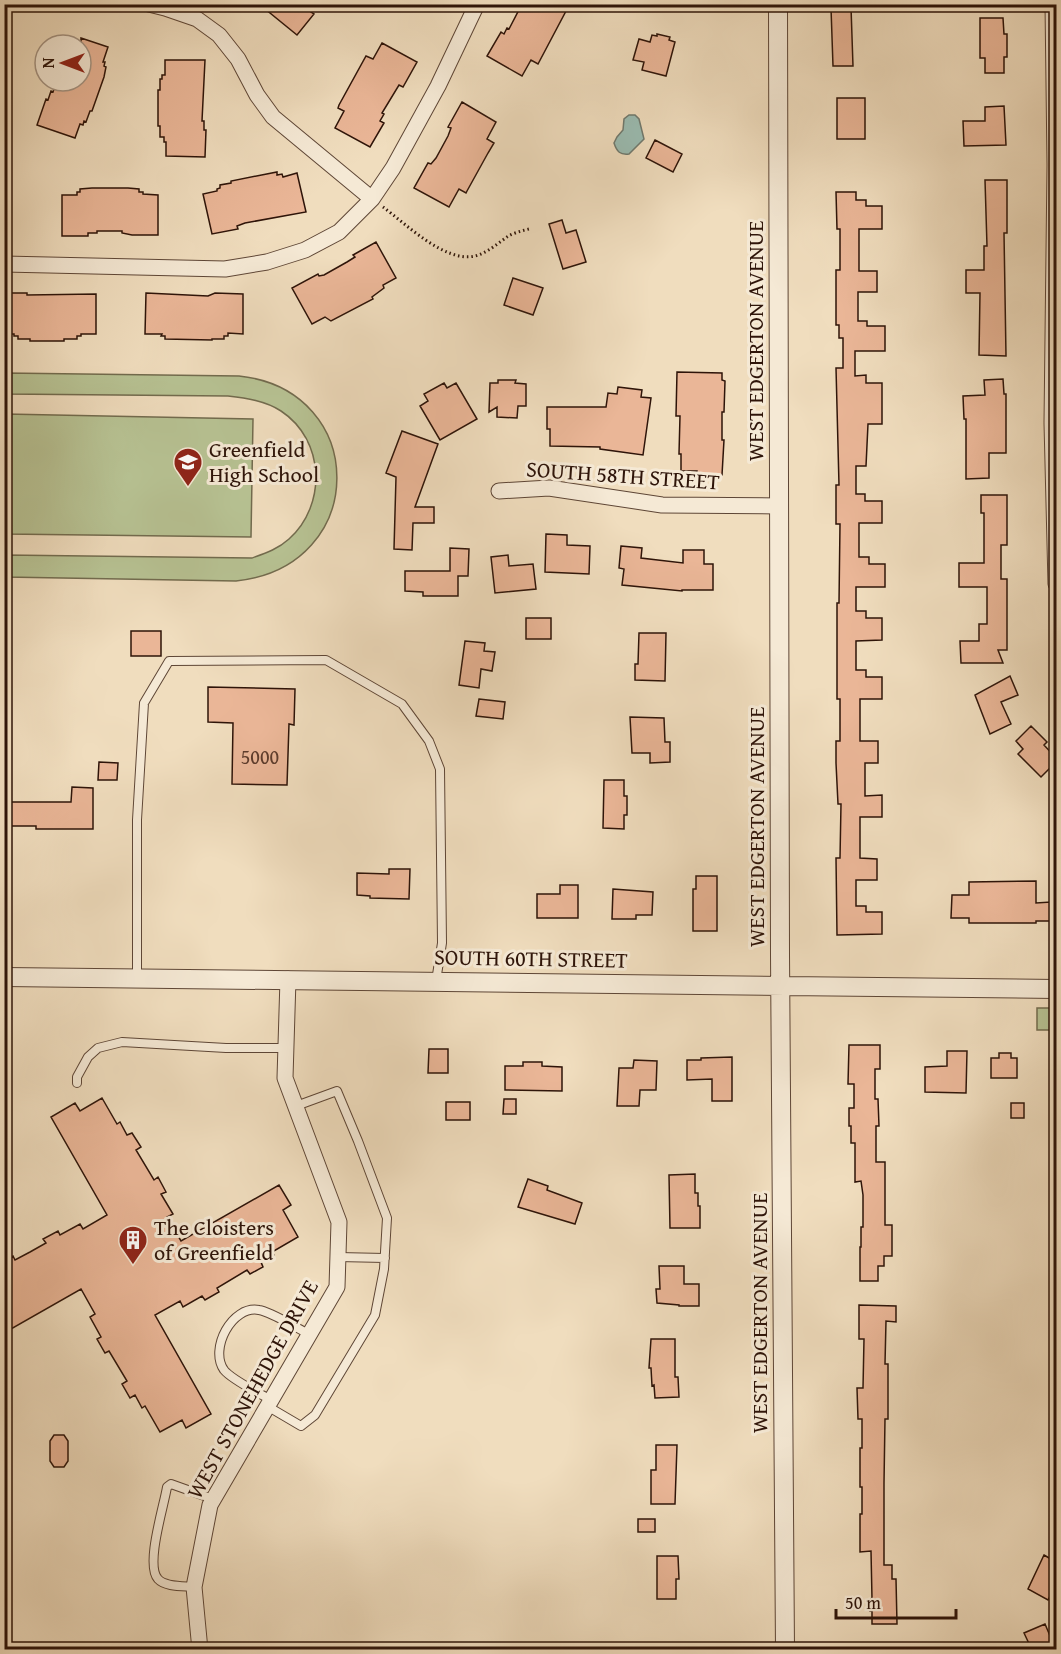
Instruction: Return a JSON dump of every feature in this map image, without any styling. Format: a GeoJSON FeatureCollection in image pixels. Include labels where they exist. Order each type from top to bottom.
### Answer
{"type":"FeatureCollection","features":[{"type":"Feature","properties":{"kind":"street"},"geometry":{"type":"LineString","coordinates":[[149,4],[197,19],[219,35],[238,59],[256,95],[273,117],[372,199]]}},
{"type":"Feature","properties":{"kind":"street"},"geometry":{"type":"LineString","coordinates":[[4,264],[225,269],[267,262],[305,250],[339,232],[372,199],[393,168],[438,86],[477,4]]}},
{"type":"Feature","properties":{"kind":"street","name":"WEST EDGERTON AVENUE"},"geometry":{"type":"LineString","coordinates":[[778,4],[785,1650]]}},
{"type":"Feature","properties":{"kind":"street"},"geometry":{"type":"LineString","coordinates":[[1053,4],[1056,165],[1052,423],[1056,584]]}},
{"type":"Feature","properties":{"kind":"street","name":"SOUTH 58TH STREET"},"geometry":{"type":"LineString","coordinates":[[499,491],[549,488],[662,505],[780,506]]}},
{"type":"Feature","properties":{"kind":"street","name":"SOUTH 60TH STREET"},"geometry":{"type":"LineString","coordinates":[[4,977],[781,984],[1056,989]]}},
{"type":"Feature","properties":{"kind":"street","name":"WEST STONEHEDGE DRIVE"},"geometry":{"type":"LineString","coordinates":[[200,1650],[194,1587],[210,1505],[337,1287],[339,1222],[285,1078],[288,979]]}},
{"type":"Feature","properties":{"kind":"lane"},"geometry":{"type":"LineString","coordinates":[[137,978],[137,820],[144,703],[169,661],[326,660],[402,704],[429,741],[440,769],[442,943],[436,981]]}},
{"type":"Feature","properties":{"kind":"lane"},"geometry":{"type":"LineString","coordinates":[[77,1083],[77,1077],[88,1057],[98,1048],[122,1042],[226,1048],[286,1048]]}},
{"type":"Feature","properties":{"kind":"lane"},"geometry":{"type":"LineString","coordinates":[[296,1106],[337,1091],[387,1218],[385,1258],[375,1316],[315,1415],[301,1426],[224,1369],[218,1348],[231,1321],[243,1312],[258,1310],[309,1334]]}},
{"type":"Feature","properties":{"kind":"lane"},"geometry":{"type":"LineString","coordinates":[[338,1257],[385,1258]]}},
{"type":"Feature","properties":{"kind":"lane"},"geometry":{"type":"LineString","coordinates":[[194,1587],[162,1583],[155,1575],[153,1566],[155,1545],[167,1487],[171,1484],[213,1499]]}},
{"type":"Feature","properties":{"kind":"path"},"geometry":{"type":"LineString","coordinates":[[372,199],[449,255],[475,256],[490,249],[509,235],[529,229]]}},
{"type":"Feature","properties":{"kind":"green space"},"geometry":{"type":"Polygon","coordinates":[[[4,373],[239,376],[282,388],[313,412],[331,443],[337,479],[330,514],[311,545],[280,569],[236,581],[5,577],[5,555],[252,558],[281,545],[301,525],[310,509],[315,491],[316,473],[313,455],[296,423],[281,411],[262,402],[228,396],[5,394],[4,373]]]}},
{"type":"Feature","properties":{"kind":"green space"},"geometry":{"type":"Polygon","coordinates":[[[5,414],[253,419],[251,537],[5,534],[5,414]]]}},
{"type":"Feature","properties":{"kind":"green space"},"geometry":{"type":"Polygon","coordinates":[[[1037,1008],[1056,1008],[1056,1030],[1037,1030],[1037,1008]]]}},
{"type":"Feature","properties":{"kind":"water"},"geometry":{"type":"Polygon","coordinates":[[[629,115],[635,115],[639,119],[644,139],[629,154],[623,154],[618,151],[614,143],[623,130],[624,119],[629,115]]]}},
{"type":"Feature","properties":{"kind":"building"},"geometry":{"type":"Polygon","coordinates":[[[259,4],[317,4],[311,12],[314,14],[297,35],[259,4]]]}},
{"type":"Feature","properties":{"kind":"building"},"geometry":{"type":"Polygon","coordinates":[[[522,4],[555,4],[566,11],[538,64],[531,60],[522,76],[487,56],[501,32],[504,34],[507,28],[509,29],[522,4]]]}},
{"type":"Feature","properties":{"kind":"building"},"geometry":{"type":"Polygon","coordinates":[[[851,7],[853,66],[833,66],[831,8],[851,7]]]}},
{"type":"Feature","properties":{"kind":"building"},"geometry":{"type":"Polygon","coordinates":[[[980,18],[1003,18],[1004,34],[1007,34],[1004,73],[985,73],[985,58],[980,58],[980,18]]]}},
{"type":"Feature","properties":{"kind":"building"},"geometry":{"type":"Polygon","coordinates":[[[657,34],[670,37],[669,40],[675,42],[666,76],[642,70],[644,62],[633,60],[639,39],[650,42],[652,35],[657,36],[657,34]]]}},
{"type":"Feature","properties":{"kind":"building"},"geometry":{"type":"Polygon","coordinates":[[[93,42],[108,47],[103,62],[106,67],[104,77],[92,111],[86,122],[84,121],[83,125],[80,124],[75,138],[37,125],[46,99],[48,100],[50,93],[93,93],[93,42]]]}},
{"type":"Feature","properties":{"kind":"building"},"geometry":{"type":"Polygon","coordinates":[[[382,43],[417,62],[403,87],[399,85],[382,113],[384,114],[380,121],[384,123],[370,147],[335,128],[344,111],[338,108],[339,105],[366,56],[373,59],[382,43]]]}},
{"type":"Feature","properties":{"kind":"building"},"geometry":{"type":"Polygon","coordinates":[[[165,60],[205,60],[202,121],[204,121],[204,130],[206,130],[205,157],[166,156],[166,142],[164,142],[164,137],[160,137],[160,126],[158,126],[158,90],[160,90],[160,79],[162,75],[165,75],[165,60]]]}},
{"type":"Feature","properties":{"kind":"building"},"geometry":{"type":"Polygon","coordinates":[[[837,98],[865,98],[865,139],[837,139],[837,98]]]}},
{"type":"Feature","properties":{"kind":"building"},"geometry":{"type":"Polygon","coordinates":[[[462,102],[496,122],[487,139],[494,143],[466,193],[459,189],[449,207],[414,188],[428,163],[431,164],[436,158],[448,136],[451,128],[448,127],[462,102]]]}},
{"type":"Feature","properties":{"kind":"building"},"geometry":{"type":"Polygon","coordinates":[[[1004,106],[1006,145],[964,146],[963,121],[985,121],[985,107],[1004,106]]]}},
{"type":"Feature","properties":{"kind":"building"},"geometry":{"type":"Polygon","coordinates":[[[655,140],[682,154],[673,172],[646,158],[655,140]]]}},
{"type":"Feature","properties":{"kind":"building"},"geometry":{"type":"Polygon","coordinates":[[[277,172],[277,175],[282,174],[283,177],[297,173],[306,212],[245,223],[237,226],[238,229],[212,234],[203,194],[217,191],[220,185],[231,183],[231,181],[277,172]]]}},
{"type":"Feature","properties":{"kind":"building"},"geometry":{"type":"Polygon","coordinates":[[[985,180],[1007,180],[1007,233],[1004,233],[1006,356],[979,355],[980,293],[966,293],[966,270],[984,270],[984,246],[987,246],[985,180]]]}},
{"type":"Feature","properties":{"kind":"building"},"geometry":{"type":"Polygon","coordinates":[[[80,189],[139,189],[139,192],[143,194],[158,195],[158,235],[97,231],[97,233],[88,233],[88,236],[62,236],[62,195],[77,195],[80,189]]]}},
{"type":"Feature","properties":{"kind":"building"},"geometry":{"type":"Polygon","coordinates":[[[836,192],[856,192],[856,200],[866,200],[866,206],[882,206],[882,229],[859,229],[859,271],[877,271],[877,292],[858,292],[858,321],[867,321],[867,326],[885,326],[885,351],[855,351],[855,376],[866,375],[866,383],[882,383],[882,424],[868,424],[866,466],[856,466],[856,494],[865,494],[865,501],[882,501],[882,523],[859,523],[859,557],[869,557],[869,564],[885,564],[885,587],[856,587],[856,611],[866,611],[866,618],[882,618],[882,640],[856,641],[856,670],[866,670],[866,677],[882,677],[882,699],[860,699],[860,741],[878,741],[878,763],[865,763],[865,796],[882,795],[882,817],[860,817],[860,858],[877,859],[877,880],[856,880],[856,906],[866,906],[866,912],[882,912],[882,934],[837,935],[836,858],[840,858],[841,804],[838,804],[836,763],[836,741],[840,741],[840,699],[837,699],[837,603],[839,603],[840,524],[836,524],[836,485],[839,485],[836,368],[843,368],[843,338],[839,338],[839,325],[836,325],[836,270],[840,270],[840,229],[837,229],[836,192]]]}},
{"type":"Feature","properties":{"kind":"building"},"geometry":{"type":"Polygon","coordinates":[[[562,220],[566,233],[576,230],[586,262],[563,269],[549,224],[562,220]]]}},
{"type":"Feature","properties":{"kind":"building"},"geometry":{"type":"Polygon","coordinates":[[[376,242],[396,278],[383,285],[384,288],[372,297],[373,299],[331,321],[325,317],[312,324],[292,288],[318,274],[319,276],[324,275],[376,242]]]}},
{"type":"Feature","properties":{"kind":"building"},"geometry":{"type":"Polygon","coordinates":[[[513,278],[543,288],[533,315],[504,305],[513,278]]]}},
{"type":"Feature","properties":{"kind":"building"},"geometry":{"type":"Polygon","coordinates":[[[4,293],[96,294],[96,334],[81,334],[77,336],[77,339],[64,339],[64,341],[30,341],[30,339],[18,339],[18,336],[14,334],[4,334],[4,293]]]}},
{"type":"Feature","properties":{"kind":"building"},"geometry":{"type":"Polygon","coordinates":[[[146,293],[208,296],[215,293],[243,294],[243,334],[228,333],[224,339],[212,340],[165,339],[165,336],[161,336],[162,334],[145,334],[146,293]]]}},
{"type":"Feature","properties":{"kind":"building"},"geometry":{"type":"Polygon","coordinates":[[[677,372],[722,373],[722,380],[725,381],[724,412],[722,412],[722,440],[724,440],[722,475],[681,471],[680,416],[676,416],[677,372]]]}},
{"type":"Feature","properties":{"kind":"building"},"geometry":{"type":"Polygon","coordinates":[[[1003,379],[1004,394],[1006,394],[1006,453],[989,453],[989,478],[966,479],[966,419],[964,419],[963,396],[985,395],[984,380],[1003,379]]]}},
{"type":"Feature","properties":{"kind":"building"},"geometry":{"type":"Polygon","coordinates":[[[498,380],[516,380],[515,383],[526,384],[526,406],[518,406],[517,418],[497,417],[497,407],[489,412],[490,383],[498,383],[498,380]]]}},
{"type":"Feature","properties":{"kind":"building"},"geometry":{"type":"Polygon","coordinates":[[[444,383],[447,388],[456,383],[477,419],[440,440],[420,406],[428,401],[424,394],[444,383]]]}},
{"type":"Feature","properties":{"kind":"building"},"geometry":{"type":"Polygon","coordinates":[[[618,387],[642,390],[641,397],[651,398],[643,455],[600,449],[600,447],[550,446],[547,407],[606,407],[608,393],[617,394],[618,387]]]}},
{"type":"Feature","properties":{"kind":"building"},"geometry":{"type":"Polygon","coordinates":[[[402,431],[438,444],[415,507],[434,507],[434,523],[413,523],[412,550],[394,549],[396,477],[386,473],[402,431]]]}},
{"type":"Feature","properties":{"kind":"building"},"geometry":{"type":"Polygon","coordinates":[[[981,495],[1007,495],[1007,545],[1001,545],[1001,579],[1007,579],[1007,650],[998,650],[1003,663],[961,663],[960,641],[979,641],[979,624],[987,624],[987,587],[959,587],[959,563],[984,563],[984,513],[981,513],[981,495]]]}},
{"type":"Feature","properties":{"kind":"building"},"geometry":{"type":"Polygon","coordinates":[[[546,534],[567,535],[567,545],[590,546],[589,574],[545,572],[546,534]]]}},
{"type":"Feature","properties":{"kind":"building"},"geometry":{"type":"Polygon","coordinates":[[[621,546],[642,548],[641,558],[683,563],[683,550],[704,550],[704,564],[713,564],[713,590],[682,591],[622,585],[624,569],[619,568],[621,546]]]}},
{"type":"Feature","properties":{"kind":"building"},"geometry":{"type":"Polygon","coordinates":[[[450,548],[469,549],[468,576],[458,576],[458,596],[423,596],[423,592],[405,591],[405,571],[450,571],[450,548]]]}},
{"type":"Feature","properties":{"kind":"building"},"geometry":{"type":"Polygon","coordinates":[[[508,555],[509,566],[533,564],[536,589],[495,593],[491,557],[508,555]]]}},
{"type":"Feature","properties":{"kind":"building"},"geometry":{"type":"Polygon","coordinates":[[[526,618],[551,618],[551,639],[526,639],[526,618]]]}},
{"type":"Feature","properties":{"kind":"building"},"geometry":{"type":"Polygon","coordinates":[[[131,631],[161,631],[161,656],[131,656],[131,631]]]}},
{"type":"Feature","properties":{"kind":"building"},"geometry":{"type":"Polygon","coordinates":[[[639,633],[666,633],[665,681],[635,680],[639,633]]]}},
{"type":"Feature","properties":{"kind":"building"},"geometry":{"type":"Polygon","coordinates":[[[465,641],[485,643],[484,651],[495,652],[492,671],[481,669],[479,688],[459,685],[465,641]]]}},
{"type":"Feature","properties":{"kind":"building"},"geometry":{"type":"Polygon","coordinates":[[[1010,676],[1018,695],[1001,702],[1011,724],[990,734],[975,695],[1010,676]]]}},
{"type":"Feature","properties":{"kind":"building"},"geometry":{"type":"Polygon","coordinates":[[[208,687],[295,689],[294,725],[289,724],[287,785],[232,784],[233,723],[208,722],[208,687]]]}},
{"type":"Feature","properties":{"kind":"building"},"geometry":{"type":"Polygon","coordinates":[[[479,699],[505,702],[503,719],[476,716],[479,699]]]}},
{"type":"Feature","properties":{"kind":"building"},"geometry":{"type":"Polygon","coordinates":[[[630,717],[664,718],[665,742],[670,742],[670,762],[650,763],[650,753],[632,753],[630,717]]]}},
{"type":"Feature","properties":{"kind":"building"},"geometry":{"type":"Polygon","coordinates":[[[1031,726],[1047,742],[1044,745],[1056,758],[1056,762],[1041,777],[1018,754],[1023,749],[1016,741],[1031,726]]]}},
{"type":"Feature","properties":{"kind":"building"},"geometry":{"type":"Polygon","coordinates":[[[99,762],[118,763],[117,780],[98,780],[99,762]]]}},
{"type":"Feature","properties":{"kind":"building"},"geometry":{"type":"Polygon","coordinates":[[[604,780],[624,780],[627,815],[624,815],[624,829],[603,828],[604,780]]]}},
{"type":"Feature","properties":{"kind":"building"},"geometry":{"type":"Polygon","coordinates":[[[72,787],[93,788],[93,829],[36,829],[36,826],[4,826],[4,802],[71,802],[72,787]]]}},
{"type":"Feature","properties":{"kind":"building"},"geometry":{"type":"Polygon","coordinates":[[[389,869],[410,869],[409,899],[370,898],[370,896],[357,895],[357,873],[389,874],[389,869]]]}},
{"type":"Feature","properties":{"kind":"building"},"geometry":{"type":"Polygon","coordinates":[[[696,876],[717,876],[717,931],[693,931],[693,889],[696,889],[696,876]]]}},
{"type":"Feature","properties":{"kind":"building"},"geometry":{"type":"Polygon","coordinates":[[[1036,881],[1036,903],[1051,902],[1051,921],[969,923],[969,918],[951,918],[952,895],[969,895],[969,882],[1036,881]]]}},
{"type":"Feature","properties":{"kind":"building"},"geometry":{"type":"Polygon","coordinates":[[[560,885],[578,885],[578,918],[537,918],[537,894],[560,894],[560,885]]]}},
{"type":"Feature","properties":{"kind":"building"},"geometry":{"type":"Polygon","coordinates":[[[613,889],[653,892],[652,915],[636,915],[636,919],[612,919],[613,889]]]}},
{"type":"Feature","properties":{"kind":"building"},"geometry":{"type":"Polygon","coordinates":[[[849,1045],[880,1045],[880,1069],[875,1069],[875,1099],[878,1099],[879,1126],[876,1126],[876,1162],[885,1162],[885,1225],[892,1225],[892,1256],[884,1256],[884,1266],[878,1266],[878,1281],[860,1281],[863,1195],[861,1181],[855,1182],[855,1143],[851,1143],[851,1126],[849,1126],[849,1108],[854,1108],[854,1084],[848,1084],[849,1045]]]}},
{"type":"Feature","properties":{"kind":"building"},"geometry":{"type":"Polygon","coordinates":[[[429,1049],[448,1049],[448,1073],[428,1073],[429,1049]]]}},
{"type":"Feature","properties":{"kind":"building"},"geometry":{"type":"Polygon","coordinates":[[[947,1051],[967,1051],[966,1093],[925,1092],[925,1067],[947,1066],[947,1051]]]}},
{"type":"Feature","properties":{"kind":"building"},"geometry":{"type":"Polygon","coordinates":[[[999,1053],[1011,1053],[1011,1058],[1017,1058],[1017,1078],[991,1078],[991,1058],[999,1058],[999,1053]]]}},
{"type":"Feature","properties":{"kind":"building"},"geometry":{"type":"Polygon","coordinates":[[[732,1057],[732,1101],[712,1101],[712,1079],[687,1080],[687,1060],[732,1057]]]}},
{"type":"Feature","properties":{"kind":"building"},"geometry":{"type":"Polygon","coordinates":[[[634,1060],[657,1061],[656,1090],[640,1090],[639,1106],[617,1106],[619,1068],[633,1068],[634,1060]]]}},
{"type":"Feature","properties":{"kind":"building"},"geometry":{"type":"Polygon","coordinates":[[[523,1062],[542,1062],[542,1066],[562,1067],[562,1091],[505,1090],[505,1066],[523,1066],[523,1062]]]}},
{"type":"Feature","properties":{"kind":"building","name":"The Cloisters of Greenfield"},"geometry":{"type":"Polygon","coordinates":[[[102,1098],[117,1124],[120,1122],[127,1135],[132,1133],[141,1147],[136,1150],[154,1180],[158,1177],[166,1192],[161,1194],[173,1214],[167,1217],[181,1241],[279,1185],[291,1205],[283,1210],[298,1237],[272,1252],[274,1255],[261,1262],[263,1267],[250,1274],[247,1270],[217,1288],[219,1292],[205,1300],[202,1296],[183,1307],[180,1301],[155,1315],[211,1414],[186,1428],[182,1420],[160,1432],[145,1406],[142,1408],[135,1395],[130,1398],[122,1384],[127,1381],[109,1351],[105,1353],[97,1339],[101,1337],[90,1317],[95,1314],[81,1289],[4,1333],[4,1261],[13,1256],[15,1260],[30,1252],[46,1243],[43,1239],[58,1231],[60,1235],[80,1224],[83,1229],[107,1215],[51,1117],[75,1103],[80,1111],[102,1098]]]}},
{"type":"Feature","properties":{"kind":"building"},"geometry":{"type":"Polygon","coordinates":[[[504,1099],[516,1099],[516,1114],[503,1114],[504,1099]]]}},
{"type":"Feature","properties":{"kind":"building"},"geometry":{"type":"Polygon","coordinates":[[[446,1102],[470,1102],[470,1120],[446,1120],[446,1102]]]}},
{"type":"Feature","properties":{"kind":"building"},"geometry":{"type":"Polygon","coordinates":[[[1011,1103],[1024,1103],[1024,1118],[1011,1118],[1011,1103]]]}},
{"type":"Feature","properties":{"kind":"building"},"geometry":{"type":"Polygon","coordinates":[[[695,1174],[695,1193],[698,1193],[698,1206],[700,1206],[700,1228],[670,1228],[669,1175],[695,1174]]]}},
{"type":"Feature","properties":{"kind":"building"},"geometry":{"type":"Polygon","coordinates":[[[528,1179],[548,1186],[547,1190],[582,1203],[575,1224],[518,1207],[528,1179]]]}},
{"type":"Feature","properties":{"kind":"building"},"geometry":{"type":"Polygon","coordinates":[[[659,1266],[684,1266],[684,1284],[699,1284],[699,1306],[657,1303],[656,1289],[660,1289],[659,1266]]]}},
{"type":"Feature","properties":{"kind":"building"},"geometry":{"type":"Polygon","coordinates":[[[859,1305],[896,1306],[896,1322],[886,1321],[885,1364],[888,1364],[888,1419],[885,1419],[884,1565],[892,1565],[892,1579],[896,1579],[897,1624],[872,1624],[872,1611],[870,1611],[871,1551],[860,1552],[862,1419],[858,1419],[857,1388],[863,1388],[864,1339],[859,1339],[859,1305]]]}},
{"type":"Feature","properties":{"kind":"building"},"geometry":{"type":"Polygon","coordinates":[[[651,1339],[675,1339],[675,1377],[678,1377],[679,1397],[655,1398],[651,1368],[649,1368],[651,1339]]]}},
{"type":"Feature","properties":{"kind":"building"},"geometry":{"type":"Polygon","coordinates":[[[54,1435],[64,1435],[68,1441],[68,1461],[64,1467],[54,1467],[50,1461],[50,1441],[54,1435]]]}},
{"type":"Feature","properties":{"kind":"building"},"geometry":{"type":"Polygon","coordinates":[[[656,1445],[677,1445],[675,1504],[651,1504],[651,1470],[656,1470],[656,1445]]]}},
{"type":"Feature","properties":{"kind":"building"},"geometry":{"type":"Polygon","coordinates":[[[638,1519],[655,1519],[655,1532],[638,1532],[638,1519]]]}},
{"type":"Feature","properties":{"kind":"building"},"geometry":{"type":"Polygon","coordinates":[[[1044,1555],[1056,1562],[1056,1584],[1048,1600],[1028,1589],[1044,1555]]]}},
{"type":"Feature","properties":{"kind":"building"},"geometry":{"type":"Polygon","coordinates":[[[657,1556],[678,1556],[679,1579],[676,1579],[676,1599],[657,1599],[657,1556]]]}},
{"type":"Feature","properties":{"kind":"building"},"geometry":{"type":"Polygon","coordinates":[[[1045,1624],[1056,1650],[1032,1650],[1024,1633],[1045,1624]]]}},
{"type":"Feature","properties":{"kind":"place","name":"Greenfield High School"},"geometry":{"type":"Point","coordinates":[188,488]}},
{"type":"Feature","properties":{"kind":"place","name":"The Cloisters of Greenfield"},"geometry":{"type":"Point","coordinates":[133,1266]}}]}
